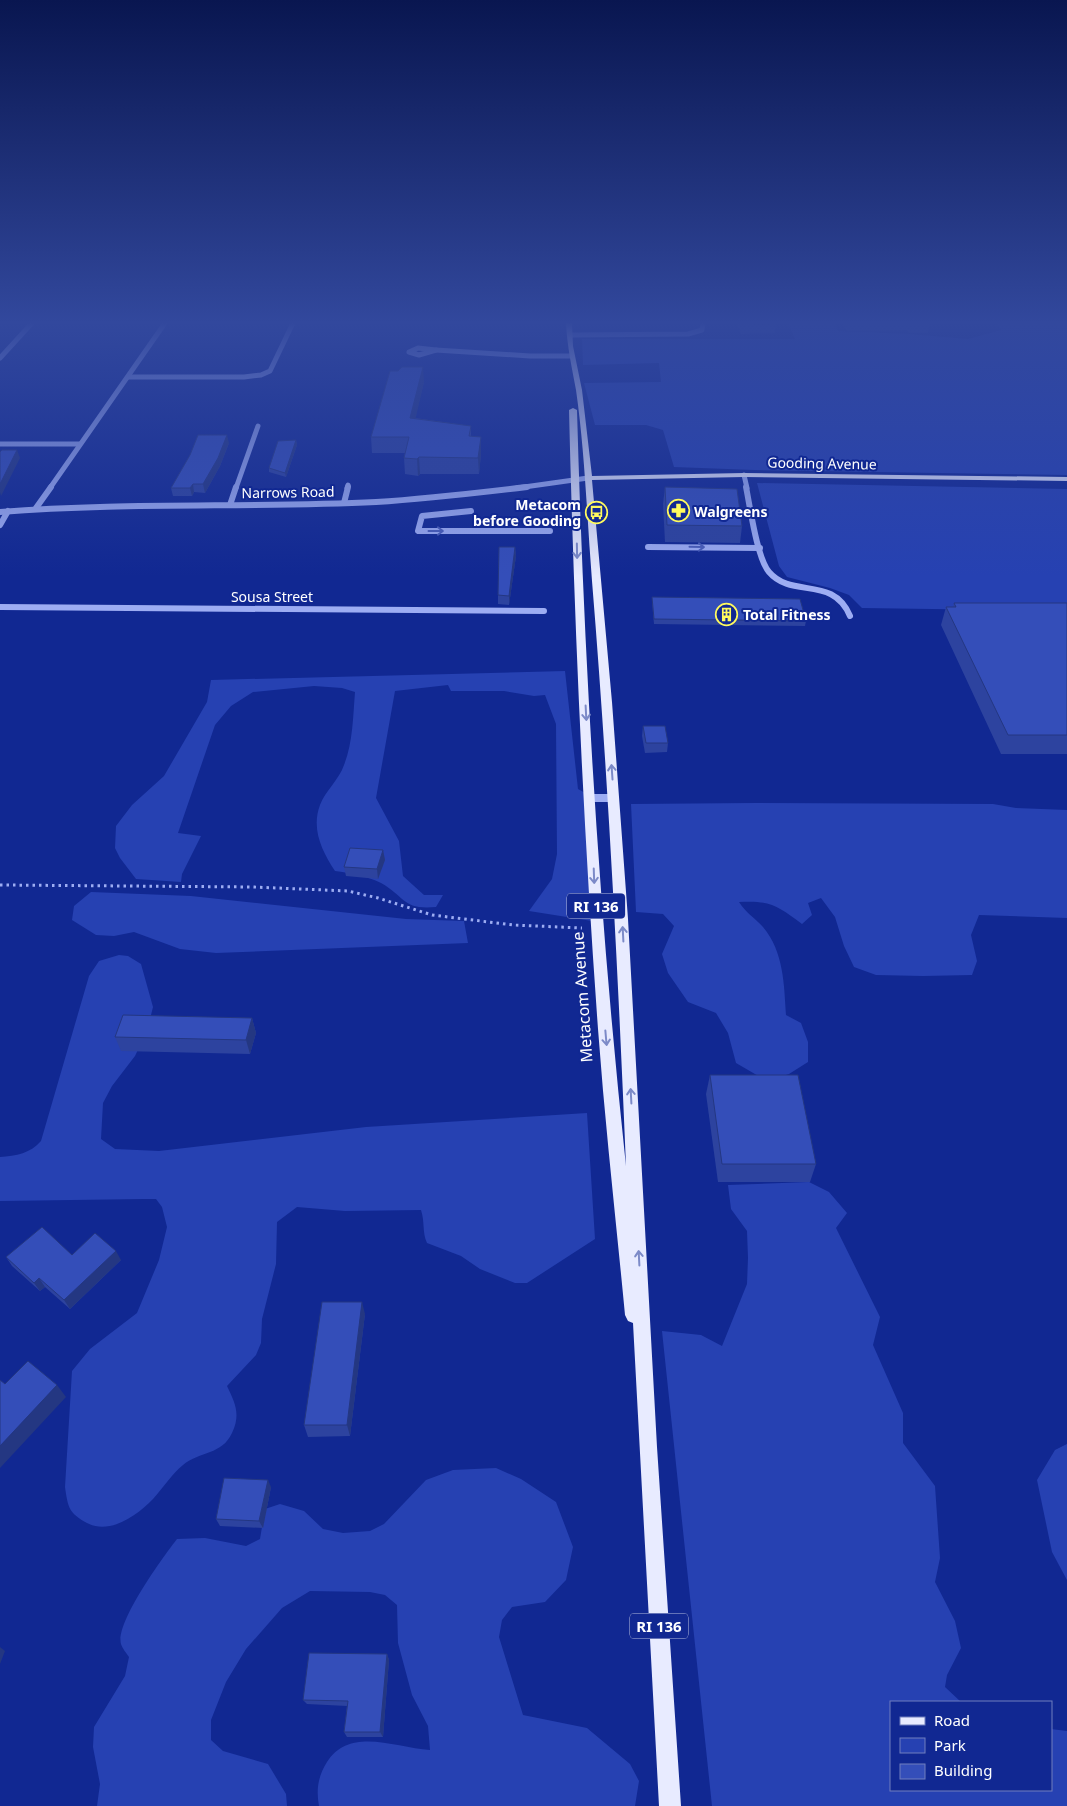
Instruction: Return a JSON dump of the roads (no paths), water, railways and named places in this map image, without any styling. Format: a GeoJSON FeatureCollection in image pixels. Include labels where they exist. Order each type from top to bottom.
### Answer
{"type":"FeatureCollection","features":[{"type":"Feature","properties":{"kind":"main road","name":"Metacom Avenue"},"geometry":{"type":"LineString","coordinates":[[576,407],[578,443],[613,798],[622,919],[648,1447],[670,1806]]}},
{"type":"Feature","properties":{"kind":"main road","name":"Gooding Avenue"},"geometry":{"type":"LineString","coordinates":[[582,479],[744,475],[1067,479]]}},
{"type":"Feature","properties":{"kind":"main road","name":"Metacom Avenue"},"geometry":{"type":"LineString","coordinates":[[582,479],[578,564],[598,929],[618,1173],[648,1447]]}},
{"type":"Feature","properties":{"kind":"street"},"geometry":{"type":"LineString","coordinates":[[36,508],[106,407]]}},
{"type":"Feature","properties":{"kind":"street"},"geometry":{"type":"LineString","coordinates":[[230,506],[258,426]]}},
{"type":"Feature","properties":{"kind":"street"},"geometry":{"type":"LineString","coordinates":[[0,444],[79,444]]}},
{"type":"Feature","properties":{"kind":"street"},"geometry":{"type":"LineString","coordinates":[[744,475],[760,548],[767,568],[778,580],[837,598],[844,603],[850,616]]}},
{"type":"Feature","properties":{"kind":"street","name":"Narrows Road"},"geometry":{"type":"LineString","coordinates":[[0,512],[36,508],[344,504],[437,498],[582,479]]}},
{"type":"Feature","properties":{"kind":"street"},"geometry":{"type":"LineString","coordinates":[[344,504],[348,485]]}},
{"type":"Feature","properties":{"kind":"street"},"geometry":{"type":"LineString","coordinates":[[0,525],[8,511]]}},
{"type":"Feature","properties":{"kind":"street"},"geometry":{"type":"LineString","coordinates":[[472,511],[422,516],[418,532],[550,531]]}},
{"type":"Feature","properties":{"kind":"street"},"geometry":{"type":"LineString","coordinates":[[648,547],[760,548]]}},
{"type":"Feature","properties":{"kind":"street","name":"Sousa Street"},"geometry":{"type":"LineString","coordinates":[[0,607],[544,611]]}},
{"type":"Feature","properties":{"kind":"street"},"geometry":{"type":"LineString","coordinates":[[591,798],[613,798]]}},
{"type":"Feature","properties":{"kind":"place","name":"Walgreens"},"geometry":{"type":"Point","coordinates":[678,511]}},
{"type":"Feature","properties":{"kind":"place","name":"Metacom before Gooding"},"geometry":{"type":"Point","coordinates":[597,512]}},
{"type":"Feature","properties":{"kind":"place","name":"Total Fitness"},"geometry":{"type":"Point","coordinates":[727,614]}}]}
